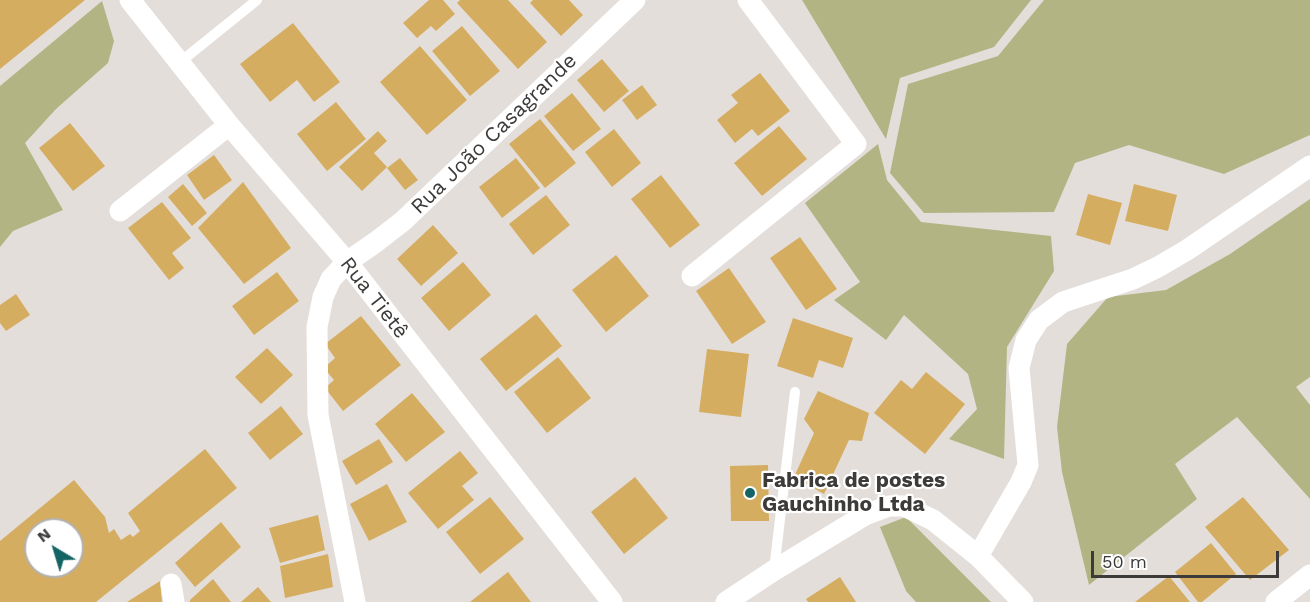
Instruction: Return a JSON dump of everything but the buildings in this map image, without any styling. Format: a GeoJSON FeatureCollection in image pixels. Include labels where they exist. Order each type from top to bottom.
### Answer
{"type":"FeatureCollection","features":[{"type":"Feature","properties":{"kind":"street","name":"Rua Tietê"},"geometry":{"type":"LineString","coordinates":[[130,0],[229,125],[347,262],[612,602]]}},
{"type":"Feature","properties":{"kind":"street","name":"Rua João Casagrande"},"geometry":{"type":"LineString","coordinates":[[355,602],[318,414],[317,327],[323,297],[331,279],[347,262],[403,221],[635,0]]}},
{"type":"Feature","properties":{"kind":"street"},"geometry":{"type":"LineString","coordinates":[[692,276],[856,144],[748,0]]}},
{"type":"Feature","properties":{"kind":"street"},"geometry":{"type":"LineString","coordinates":[[120,212],[229,125]]}},
{"type":"Feature","properties":{"kind":"street"},"geometry":{"type":"LineString","coordinates":[[978,556],[1021,482],[1028,465],[1019,368],[1026,340],[1038,320],[1063,302],[1133,279],[1158,267],[1187,250],[1310,166]]}},
{"type":"Feature","properties":{"kind":"street"},"geometry":{"type":"LineString","coordinates":[[726,602],[865,515],[889,506],[904,506],[933,520],[978,556],[1023,602]]}},
{"type":"Feature","properties":{"kind":"street"},"geometry":{"type":"LineString","coordinates":[[1276,602],[1310,575]]}},
{"type":"Feature","properties":{"kind":"lane"},"geometry":{"type":"LineString","coordinates":[[179,63],[257,0]]}},
{"type":"Feature","properties":{"kind":"lane"},"geometry":{"type":"LineString","coordinates":[[774,570],[795,392]]}},
{"type":"Feature","properties":{"kind":"green space"},"geometry":{"type":"Polygon","coordinates":[[[802,0],[1031,0],[994,47],[900,78],[886,139],[802,0]]]}},
{"type":"Feature","properties":{"kind":"green space"},"geometry":{"type":"Polygon","coordinates":[[[1044,0],[1310,0],[1310,135],[1224,174],[1129,145],[1075,163],[1054,212],[924,213],[890,173],[908,84],[998,56],[1044,0]]]}},
{"type":"Feature","properties":{"kind":"green space"},"geometry":{"type":"Polygon","coordinates":[[[102,1],[114,41],[108,63],[56,109],[25,143],[63,210],[13,231],[0,247],[0,86],[102,1]]]}},
{"type":"Feature","properties":{"kind":"green space"},"geometry":{"type":"Polygon","coordinates":[[[878,144],[887,180],[921,222],[1051,236],[1054,271],[1007,347],[1004,459],[949,439],[977,409],[968,374],[904,315],[886,340],[834,300],[860,282],[805,203],[878,144]]]}},
{"type":"Feature","properties":{"kind":"green space"},"geometry":{"type":"Polygon","coordinates":[[[1310,199],[1310,377],[1296,387],[1310,405],[1310,499],[1237,417],[1175,464],[1197,499],[1089,585],[1062,472],[1057,427],[1067,344],[1108,297],[1166,290],[1230,254],[1310,199]]]}},
{"type":"Feature","properties":{"kind":"green space"},"geometry":{"type":"Polygon","coordinates":[[[906,517],[991,602],[916,602],[906,591],[880,527],[906,517]]]}},
{"type":"Feature","properties":{"kind":"place","name":"Fabrica de postes Gauchinho Ltda"},"geometry":{"type":"Point","coordinates":[750,493]}}]}
